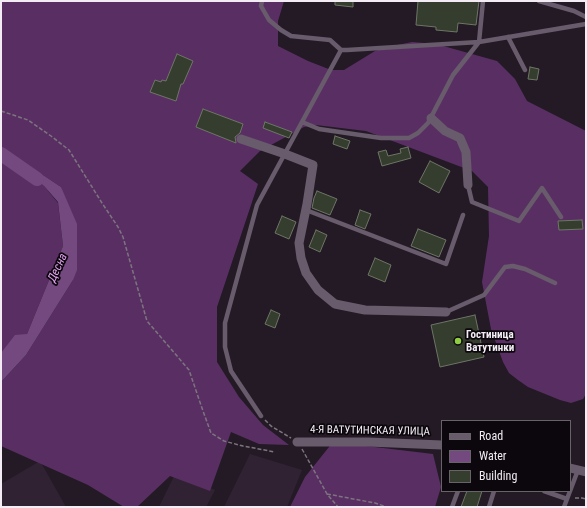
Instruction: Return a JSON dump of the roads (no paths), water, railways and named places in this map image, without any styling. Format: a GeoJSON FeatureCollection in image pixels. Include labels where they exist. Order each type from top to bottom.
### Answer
{"type":"FeatureCollection","features":[{"type":"Feature","properties":{"kind":"street"},"geometry":{"type":"LineString","coordinates":[[431,118],[445,130],[460,138],[466,152],[468,185]]}},
{"type":"Feature","properties":{"kind":"street"},"geometry":{"type":"LineString","coordinates":[[241,139],[313,165],[299,243],[301,258],[306,273],[318,290],[335,304],[365,310],[446,312]]}},
{"type":"Feature","properties":{"kind":"street","name":"4-Я ВАТУТИНСКАЯ УЛИЦА"},"geometry":{"type":"LineString","coordinates":[[297,442],[368,442],[441,445]]}},
{"type":"Feature","properties":{"kind":"lane"},"geometry":{"type":"LineString","coordinates":[[262,1],[261,6],[269,20],[281,30],[291,36],[330,40],[341,50],[479,42],[586,24]]}},
{"type":"Feature","properties":{"kind":"lane"},"geometry":{"type":"LineString","coordinates":[[302,122],[319,129],[381,138],[409,138],[418,133],[428,123],[453,75],[479,42],[483,1]]}},
{"type":"Feature","properties":{"kind":"lane"},"geometry":{"type":"LineString","coordinates":[[539,1],[574,11],[586,17]]}},
{"type":"Feature","properties":{"kind":"lane"},"geometry":{"type":"LineString","coordinates":[[508,37],[525,70]]}},
{"type":"Feature","properties":{"kind":"lane"},"geometry":{"type":"LineString","coordinates":[[261,416],[231,371],[225,347],[225,323],[257,205],[341,50]]}},
{"type":"Feature","properties":{"kind":"lane"},"geometry":{"type":"LineString","coordinates":[[468,185],[472,202],[519,221],[542,188],[561,218]]}},
{"type":"Feature","properties":{"kind":"lane"},"geometry":{"type":"LineString","coordinates":[[306,210],[446,264],[463,216]]}},
{"type":"Feature","properties":{"kind":"lane"},"geometry":{"type":"LineString","coordinates":[[446,312],[484,295],[505,267],[513,266],[525,269],[555,283]]}},
{"type":"Feature","properties":{"kind":"lane"},"geometry":{"type":"LineString","coordinates":[[571,488],[578,470]]}},
{"type":"Feature","properties":{"kind":"lane"},"geometry":{"type":"LineString","coordinates":[[452,507],[458,492]]}},
{"type":"Feature","properties":{"kind":"lane"},"geometry":{"type":"LineString","coordinates":[[489,507],[494,492]]}},
{"type":"Feature","properties":{"kind":"lane"},"geometry":{"type":"LineString","coordinates":[[547,492],[567,499]]}},
{"type":"Feature","properties":{"kind":"lane"},"geometry":{"type":"LineString","coordinates":[[564,507],[570,492]]}},
{"type":"Feature","properties":{"kind":"water"},"geometry":{"type":"Polygon","coordinates":[[[1,147],[61,187],[77,224],[77,270],[73,280],[26,355],[1,382],[1,353],[15,335],[27,334],[63,246],[58,202],[44,186],[1,153],[1,147]]]}},
{"type":"Feature","properties":{"kind":"waterway","name":"Десна"},"geometry":{"type":"LineString","coordinates":[[1,154],[37,179]]}},
{"type":"Feature","properties":{"kind":"place","name":"Гостиница Ватутинки"},"geometry":{"type":"Point","coordinates":[458,341]}}]}
